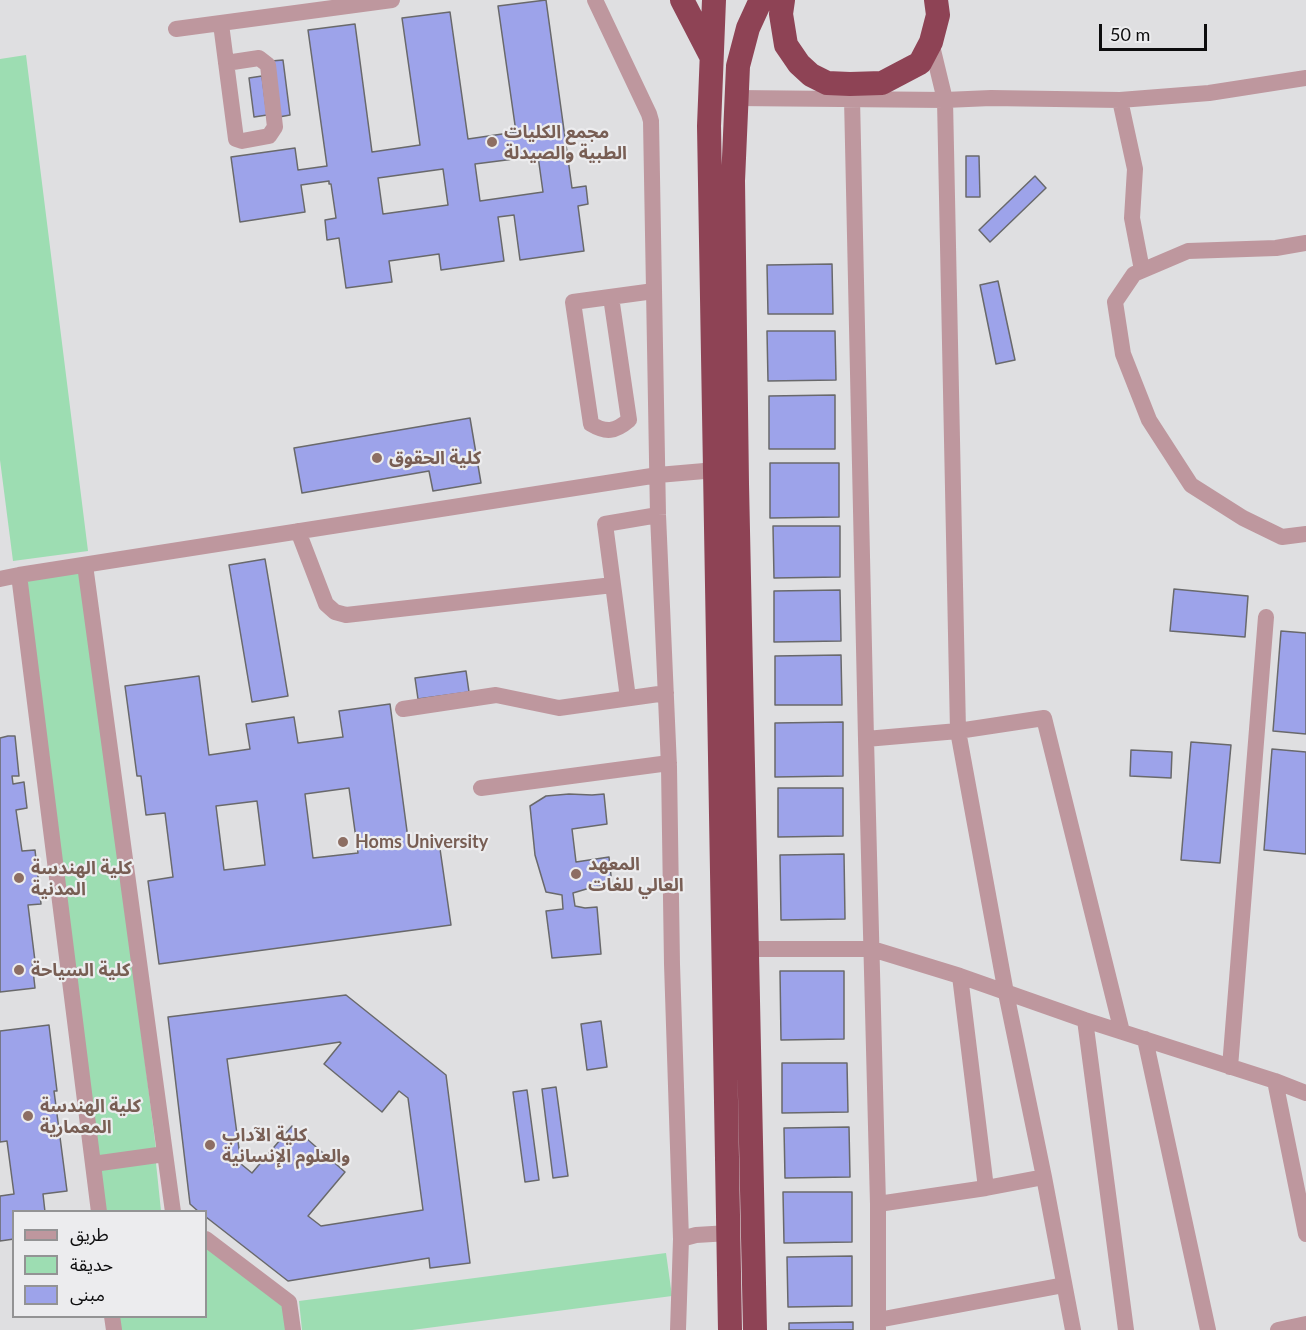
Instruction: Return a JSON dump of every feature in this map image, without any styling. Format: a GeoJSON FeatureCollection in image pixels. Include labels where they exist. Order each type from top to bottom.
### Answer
{"type":"FeatureCollection","features":[{"type":"Feature","properties":{"kind":"highway"},"geometry":{"type":"LineString","coordinates":[[682,0],[712,57]]}},
{"type":"Feature","properties":{"kind":"highway"},"geometry":{"type":"LineString","coordinates":[[714,0],[709,126],[730,1330]]}},
{"type":"Feature","properties":{"kind":"highway"},"geometry":{"type":"LineString","coordinates":[[755,1330],[737,484],[733,181],[738,66],[748,28],[763,0]]}},
{"type":"Feature","properties":{"kind":"highway"},"geometry":{"type":"LineString","coordinates":[[783,0],[781,14],[786,45],[799,64],[811,75],[851,91],[882,83],[920,63],[931,42],[938,15],[936,0]]}},
{"type":"Feature","properties":{"kind":"street"},"geometry":{"type":"LineString","coordinates":[[176,29],[392,0]]}},
{"type":"Feature","properties":{"kind":"street"},"geometry":{"type":"LineString","coordinates":[[595,0],[651,121],[658,515],[669,763],[672,964],[681,1239],[673,1328]]}},
{"type":"Feature","properties":{"kind":"street"},"geometry":{"type":"LineString","coordinates":[[221,24],[226,63],[236,139],[242,141],[269,136],[275,127],[268,65],[259,58],[226,63]]}},
{"type":"Feature","properties":{"kind":"street"},"geometry":{"type":"LineString","coordinates":[[931,42],[945,100],[958,731],[1006,993],[1044,1177],[1072,1330]]}},
{"type":"Feature","properties":{"kind":"street"},"geometry":{"type":"LineString","coordinates":[[736,98],[851,91],[945,100],[991,98],[1120,100],[1209,93],[1306,78]]}},
{"type":"Feature","properties":{"kind":"street"},"geometry":{"type":"LineString","coordinates":[[851,91],[878,1204],[878,1325],[1064,1285]]}},
{"type":"Feature","properties":{"kind":"street"},"geometry":{"type":"LineString","coordinates":[[1120,100],[1134,169],[1132,219],[1142,270]]}},
{"type":"Feature","properties":{"kind":"street"},"geometry":{"type":"LineString","coordinates":[[1306,243],[1276,248],[1188,251],[1134,274],[1115,302],[1123,354],[1149,420],[1191,485],[1243,518],[1282,537],[1306,534]]}},
{"type":"Feature","properties":{"kind":"street"},"geometry":{"type":"LineString","coordinates":[[611,297],[629,420],[620,428],[602,431],[591,424],[573,302],[654,291]]}},
{"type":"Feature","properties":{"kind":"street"},"geometry":{"type":"LineString","coordinates":[[0,579],[658,475],[716,470]]}},
{"type":"Feature","properties":{"kind":"street"},"geometry":{"type":"LineString","coordinates":[[628,698],[605,524],[658,515]]}},
{"type":"Feature","properties":{"kind":"street"},"geometry":{"type":"LineString","coordinates":[[298,531],[326,604],[335,612],[346,615],[613,585]]}},
{"type":"Feature","properties":{"kind":"street"},"geometry":{"type":"LineString","coordinates":[[85,565],[173,1210]]}},
{"type":"Feature","properties":{"kind":"street"},"geometry":{"type":"LineString","coordinates":[[19,575],[99,1210]]}},
{"type":"Feature","properties":{"kind":"street"},"geometry":{"type":"LineString","coordinates":[[1230,1067],[1266,617]]}},
{"type":"Feature","properties":{"kind":"street"},"geometry":{"type":"LineString","coordinates":[[403,708],[496,695],[559,708],[666,693]]}},
{"type":"Feature","properties":{"kind":"street"},"geometry":{"type":"LineString","coordinates":[[866,739],[958,731],[1044,718],[1122,1032]]}},
{"type":"Feature","properties":{"kind":"street"},"geometry":{"type":"LineString","coordinates":[[480,788],[669,763]]}},
{"type":"Feature","properties":{"kind":"street"},"geometry":{"type":"LineString","coordinates":[[746,949],[872,949],[960,976],[1306,1093]]}},
{"type":"Feature","properties":{"kind":"street"},"geometry":{"type":"LineString","coordinates":[[960,976],[986,1188]]}},
{"type":"Feature","properties":{"kind":"street"},"geometry":{"type":"LineString","coordinates":[[1085,1020],[1126,1330]]}},
{"type":"Feature","properties":{"kind":"street"},"geometry":{"type":"LineString","coordinates":[[1145,1039],[1208,1330]]}},
{"type":"Feature","properties":{"kind":"street"},"geometry":{"type":"LineString","coordinates":[[1275,1081],[1306,1234]]}},
{"type":"Feature","properties":{"kind":"street"},"geometry":{"type":"LineString","coordinates":[[93,1164],[165,1154]]}},
{"type":"Feature","properties":{"kind":"street"},"geometry":{"type":"LineString","coordinates":[[878,1204],[1044,1177]]}},
{"type":"Feature","properties":{"kind":"street"},"geometry":{"type":"LineString","coordinates":[[681,1239],[696,1235],[729,1233]]}},
{"type":"Feature","properties":{"kind":"street"},"geometry":{"type":"LineString","coordinates":[[207,1240],[289,1302],[293,1330]]}},
{"type":"Feature","properties":{"kind":"street"},"geometry":{"type":"LineString","coordinates":[[1278,1330],[1306,1324]]}},
{"type":"Feature","properties":{"kind":"green space"},"geometry":{"type":"Polygon","coordinates":[[[26,55],[88,551],[13,561],[0,460],[0,59],[26,55]]]}},
{"type":"Feature","properties":{"kind":"green space"},"geometry":{"type":"Polygon","coordinates":[[[83,572],[156,1149],[98,1156],[26,579],[83,572]]]}},
{"type":"Feature","properties":{"kind":"green space"},"geometry":{"type":"Polygon","coordinates":[[[156,1163],[161,1210],[106,1210],[100,1166],[156,1163]]]}},
{"type":"Feature","properties":{"kind":"green space"},"geometry":{"type":"Polygon","coordinates":[[[207,1249],[282,1304],[286,1330],[120,1330],[119,1318],[207,1318],[207,1249]]]}},
{"type":"Feature","properties":{"kind":"green space"},"geometry":{"type":"Polygon","coordinates":[[[666,1253],[672,1296],[412,1330],[302,1330],[299,1301],[666,1253]]]}},
{"type":"Feature","properties":{"kind":"building","name":"مجمع الكليات الطبية والصيدلة"},"geometry":{"type":"Polygon","coordinates":[[[546,0],[572,188],[586,186],[588,204],[578,206],[584,251],[520,260],[514,215],[498,217],[504,261],[441,270],[439,254],[389,261],[392,282],[346,288],[339,238],[327,240],[325,220],[336,218],[329,181],[301,185],[305,212],[240,222],[231,157],[295,148],[298,170],[327,166],[308,30],[355,24],[372,152],[420,145],[402,18],[450,12],[468,139],[516,132],[498,6],[546,0]],[[538,156],[475,164],[480,201],[543,192],[538,156]],[[443,169],[378,178],[383,214],[448,205],[443,169]]]}},
{"type":"Feature","properties":{"kind":"building"},"geometry":{"type":"Polygon","coordinates":[[[283,60],[290,115],[279,117],[271,61],[283,60]]]}},
{"type":"Feature","properties":{"kind":"building"},"geometry":{"type":"Polygon","coordinates":[[[262,76],[267,115],[254,117],[249,78],[262,76]]]}},
{"type":"Feature","properties":{"kind":"building"},"geometry":{"type":"Polygon","coordinates":[[[966,156],[979,156],[980,197],[966,197],[966,156]]]}},
{"type":"Feature","properties":{"kind":"building"},"geometry":{"type":"Polygon","coordinates":[[[1035,176],[1046,188],[990,242],[979,230],[1035,176]]]}},
{"type":"Feature","properties":{"kind":"building"},"geometry":{"type":"Polygon","coordinates":[[[832,264],[833,314],[768,314],[767,265],[832,264]]]}},
{"type":"Feature","properties":{"kind":"building"},"geometry":{"type":"Polygon","coordinates":[[[998,281],[1015,360],[996,364],[980,285],[998,281]]]}},
{"type":"Feature","properties":{"kind":"building"},"geometry":{"type":"Polygon","coordinates":[[[767,331],[835,331],[836,380],[768,381],[767,331]]]}},
{"type":"Feature","properties":{"kind":"building"},"geometry":{"type":"Polygon","coordinates":[[[835,395],[835,449],[769,449],[769,396],[835,395]]]}},
{"type":"Feature","properties":{"kind":"building"},"geometry":{"type":"Polygon","coordinates":[[[470,418],[481,483],[433,491],[429,471],[302,493],[294,448],[470,418]]]}},
{"type":"Feature","properties":{"kind":"building"},"geometry":{"type":"Polygon","coordinates":[[[770,463],[839,463],[839,517],[770,518],[770,463]]]}},
{"type":"Feature","properties":{"kind":"building"},"geometry":{"type":"Polygon","coordinates":[[[773,526],[840,526],[840,577],[774,578],[773,526]]]}},
{"type":"Feature","properties":{"kind":"building"},"geometry":{"type":"Polygon","coordinates":[[[265,559],[288,696],[252,702],[229,565],[265,559]]]}},
{"type":"Feature","properties":{"kind":"building"},"geometry":{"type":"Polygon","coordinates":[[[1174,589],[1248,596],[1245,637],[1170,631],[1174,589]]]}},
{"type":"Feature","properties":{"kind":"building"},"geometry":{"type":"Polygon","coordinates":[[[840,590],[841,641],[774,642],[774,591],[840,590]]]}},
{"type":"Feature","properties":{"kind":"building"},"geometry":{"type":"Polygon","coordinates":[[[1281,631],[1306,633],[1306,734],[1273,731],[1281,631]]]}},
{"type":"Feature","properties":{"kind":"building"},"geometry":{"type":"Polygon","coordinates":[[[841,655],[842,705],[775,705],[775,656],[841,655]]]}},
{"type":"Feature","properties":{"kind":"building"},"geometry":{"type":"Polygon","coordinates":[[[466,671],[469,692],[418,699],[415,678],[466,671]]]}},
{"type":"Feature","properties":{"kind":"building"},"geometry":{"type":"Polygon","coordinates":[[[199,676],[209,755],[250,749],[246,724],[294,717],[298,743],[343,737],[339,711],[390,704],[409,846],[439,842],[451,925],[159,964],[148,881],[173,877],[165,813],[146,815],[141,776],[137,776],[125,686],[199,676]],[[349,788],[305,794],[313,858],[358,853],[349,788]],[[257,801],[216,806],[224,870],[265,865],[257,801]]]}},
{"type":"Feature","properties":{"kind":"building"},"geometry":{"type":"Polygon","coordinates":[[[843,722],[843,776],[775,777],[775,723],[843,722]]]}},
{"type":"Feature","properties":{"kind":"building","name":"كلية الهندسة المدنية"},"geometry":{"type":"Polygon","coordinates":[[[15,736],[19,776],[12,776],[13,784],[24,782],[27,808],[16,810],[22,851],[35,850],[41,904],[28,905],[35,961],[32,961],[35,988],[0,992],[0,738],[15,736]]]}},
{"type":"Feature","properties":{"kind":"building"},"geometry":{"type":"Polygon","coordinates":[[[1191,742],[1231,745],[1220,863],[1181,860],[1191,742]]]}},
{"type":"Feature","properties":{"kind":"building"},"geometry":{"type":"Polygon","coordinates":[[[1272,749],[1306,752],[1306,854],[1264,850],[1272,749]]]}},
{"type":"Feature","properties":{"kind":"building"},"geometry":{"type":"Polygon","coordinates":[[[1131,750],[1172,752],[1171,778],[1130,776],[1131,750]]]}},
{"type":"Feature","properties":{"kind":"building"},"geometry":{"type":"Polygon","coordinates":[[[778,788],[843,788],[843,836],[778,837],[778,788]]]}},
{"type":"Feature","properties":{"kind":"building","name":"المعهد العالي للغات"},"geometry":{"type":"Polygon","coordinates":[[[604,794],[607,824],[572,829],[576,862],[609,857],[612,885],[593,887],[573,893],[575,906],[597,907],[601,954],[552,958],[546,911],[563,909],[562,895],[546,892],[535,855],[530,806],[546,796],[604,794]]]}},
{"type":"Feature","properties":{"kind":"building"},"geometry":{"type":"Polygon","coordinates":[[[844,854],[845,919],[781,920],[780,855],[844,854]]]}},
{"type":"Feature","properties":{"kind":"building"},"geometry":{"type":"Polygon","coordinates":[[[780,971],[844,971],[844,1039],[781,1040],[780,971]]]}},
{"type":"Feature","properties":{"kind":"building","name":"كلية الآداب والعلوم الإنسانية"},"geometry":{"type":"Polygon","coordinates":[[[346,995],[446,1075],[470,1263],[430,1268],[429,1258],[288,1281],[207,1218],[207,1210],[197,1210],[190,1204],[168,1017],[346,995]],[[340,1042],[227,1059],[241,1164],[252,1173],[292,1126],[345,1172],[308,1216],[321,1226],[423,1210],[408,1098],[399,1091],[382,1112],[324,1064],[340,1042]]]}},
{"type":"Feature","properties":{"kind":"building"},"geometry":{"type":"Polygon","coordinates":[[[601,1021],[607,1067],[587,1070],[581,1024],[601,1021]]]}},
{"type":"Feature","properties":{"kind":"building","name":"كلية الهندسة المعمارية"},"geometry":{"type":"Polygon","coordinates":[[[49,1025],[57,1091],[54,1091],[67,1191],[43,1194],[45,1210],[12,1210],[12,1239],[0,1241],[0,1196],[14,1194],[7,1141],[0,1142],[0,1031],[49,1025]]]}},
{"type":"Feature","properties":{"kind":"building"},"geometry":{"type":"Polygon","coordinates":[[[782,1063],[847,1063],[848,1112],[782,1113],[782,1063]]]}},
{"type":"Feature","properties":{"kind":"building"},"geometry":{"type":"Polygon","coordinates":[[[556,1087],[568,1176],[553,1178],[542,1089],[556,1087]]]}},
{"type":"Feature","properties":{"kind":"building"},"geometry":{"type":"Polygon","coordinates":[[[527,1090],[539,1180],[525,1182],[513,1092],[527,1090]]]}},
{"type":"Feature","properties":{"kind":"building"},"geometry":{"type":"Polygon","coordinates":[[[849,1127],[850,1177],[785,1178],[784,1128],[849,1127]]]}},
{"type":"Feature","properties":{"kind":"building"},"geometry":{"type":"Polygon","coordinates":[[[783,1192],[852,1192],[852,1242],[784,1243],[783,1192]]]}},
{"type":"Feature","properties":{"kind":"building"},"geometry":{"type":"Polygon","coordinates":[[[852,1256],[852,1306],[788,1307],[787,1257],[852,1256]]]}},
{"type":"Feature","properties":{"kind":"building"},"geometry":{"type":"Polygon","coordinates":[[[853,1322],[853,1330],[789,1330],[789,1323],[853,1322]]]}},
{"type":"Feature","properties":{"kind":"place","name":"مجمع الكليات الطبية والصيدلة"},"geometry":{"type":"Point","coordinates":[492,142]}},
{"type":"Feature","properties":{"kind":"place","name":"كلية الحقوق"},"geometry":{"type":"Point","coordinates":[377,458]}},
{"type":"Feature","properties":{"kind":"place","name":"Homs University"},"geometry":{"type":"Point","coordinates":[343,842]}},
{"type":"Feature","properties":{"kind":"place","name":"المعهد العالي للغات"},"geometry":{"type":"Point","coordinates":[576,874]}},
{"type":"Feature","properties":{"kind":"place","name":"كلية الهندسة المدنية"},"geometry":{"type":"Point","coordinates":[19,878]}},
{"type":"Feature","properties":{"kind":"place","name":"كلية السياحة"},"geometry":{"type":"Point","coordinates":[19,970]}},
{"type":"Feature","properties":{"kind":"place","name":"كلية الهندسة المعمارية"},"geometry":{"type":"Point","coordinates":[28,1116]}},
{"type":"Feature","properties":{"kind":"place","name":"كلية الآداب والعلوم الإنسانية"},"geometry":{"type":"Point","coordinates":[210,1145]}}]}
